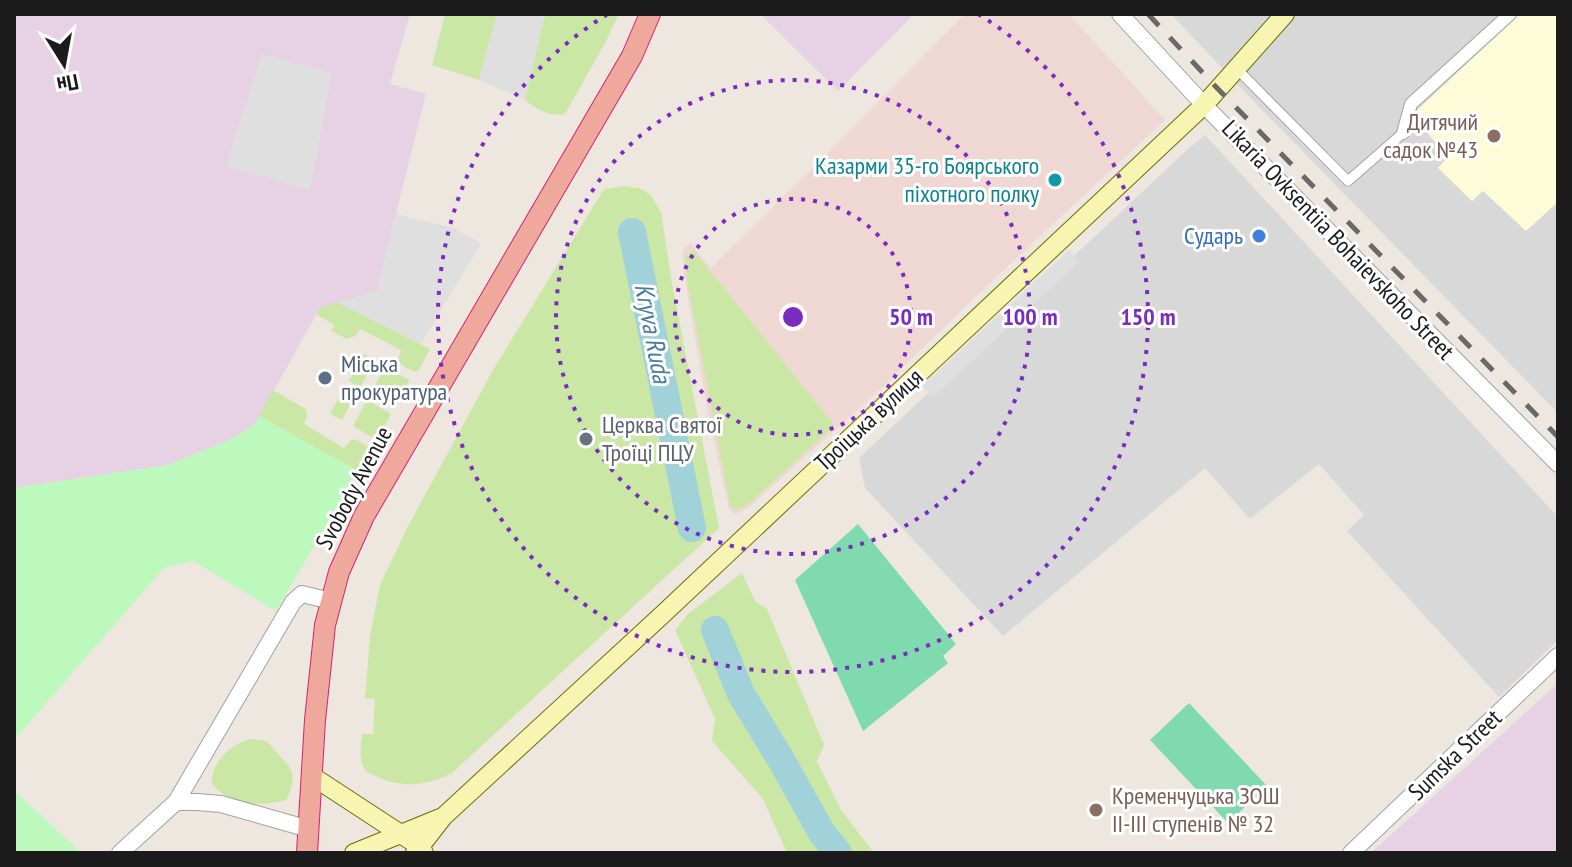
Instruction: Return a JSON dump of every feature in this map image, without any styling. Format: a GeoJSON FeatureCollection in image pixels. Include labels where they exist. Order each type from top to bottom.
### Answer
{"type":"FeatureCollection","features":[{"type":"Feature","properties":{"kind":"highway","name":"Svobody Avenue"},"geometry":{"type":"LineString","coordinates":[[307,853],[325,625],[339,572],[364,516],[632,56],[650,14]]}},
{"type":"Feature","properties":{"kind":"main road","name":"Троїцька вулиця"},"geometry":{"type":"LineString","coordinates":[[443,817],[1204,105],[1285,14]]}},
{"type":"Feature","properties":{"kind":"main road"},"geometry":{"type":"LineString","coordinates":[[312,776],[401,835],[419,851],[443,817]]}},
{"type":"Feature","properties":{"kind":"main road"},"geometry":{"type":"LineString","coordinates":[[354,853],[376,848],[443,817]]}},
{"type":"Feature","properties":{"kind":"street","name":"Likaria Ovksentiia Bohaievskoho Street"},"geometry":{"type":"LineString","coordinates":[[1120,14],[1204,105],[1558,464]]}},
{"type":"Feature","properties":{"kind":"street"},"geometry":{"type":"LineString","coordinates":[[1236,68],[1348,181],[1403,133],[1411,104],[1510,14]]}},
{"type":"Feature","properties":{"kind":"street"},"geometry":{"type":"LineString","coordinates":[[120,853],[176,802],[293,602],[302,594],[331,601]]}},
{"type":"Feature","properties":{"kind":"street","name":"Sumska Street"},"geometry":{"type":"LineString","coordinates":[[1351,853],[1558,656]]}},
{"type":"Feature","properties":{"kind":"street"},"geometry":{"type":"LineString","coordinates":[[176,802],[221,804],[309,829]]}},
{"type":"Feature","properties":{"kind":"shaded area"},"geometry":{"type":"Polygon","coordinates":[[[14,14],[410,14],[390,84],[426,94],[377,291],[320,308],[255,424],[232,439],[168,465],[14,488],[14,14]]]}},
{"type":"Feature","properties":{"kind":"shaded area"},"geometry":{"type":"Polygon","coordinates":[[[497,14],[545,14],[525,100],[479,80],[497,14]]]}},
{"type":"Feature","properties":{"kind":"shaded area"},"geometry":{"type":"Polygon","coordinates":[[[760,14],[914,14],[838,91],[760,14]]]}},
{"type":"Feature","properties":{"kind":"shaded area"},"geometry":{"type":"Polygon","coordinates":[[[965,14],[1069,14],[1165,120],[874,395],[747,509],[734,514],[729,509],[708,414],[682,251],[690,243],[711,268],[965,14]],[[692,250],[685,257],[687,279],[749,504],[833,427],[833,423],[692,250]]]}},
{"type":"Feature","properties":{"kind":"shaded area"},"geometry":{"type":"Polygon","coordinates":[[[1171,14],[1558,14],[1558,413],[1239,86],[1171,14]]]}},
{"type":"Feature","properties":{"kind":"shaded area","name":"Дитячий садок №43"},"geometry":{"type":"Polygon","coordinates":[[[1520,14],[1558,14],[1558,202],[1526,231],[1483,191],[1472,201],[1438,168],[1448,157],[1412,115],[1520,14]]]}},
{"type":"Feature","properties":{"kind":"shaded area"},"geometry":{"type":"Polygon","coordinates":[[[262,54],[332,73],[310,190],[226,166],[262,54]]]}},
{"type":"Feature","properties":{"kind":"shaded area"},"geometry":{"type":"Polygon","coordinates":[[[1205,135],[1558,517],[1558,640],[1499,697],[1347,531],[1364,515],[1319,464],[1250,519],[1205,468],[1003,636],[865,488],[859,458],[1205,135]]]}},
{"type":"Feature","properties":{"kind":"shaded area"},"geometry":{"type":"Polygon","coordinates":[[[395,214],[454,228],[481,243],[421,344],[336,302],[377,291],[395,214]]]}},
{"type":"Feature","properties":{"kind":"shaded area"},"geometry":{"type":"Polygon","coordinates":[[[1069,250],[1079,262],[933,397],[922,386],[1069,250]]]}},
{"type":"Feature","properties":{"kind":"shaded area"},"geometry":{"type":"Polygon","coordinates":[[[1558,683],[1558,853],[1371,853],[1558,683]]]}},
{"type":"Feature","properties":{"kind":"green space"},"geometry":{"type":"Polygon","coordinates":[[[445,14],[497,14],[479,80],[432,65],[445,14]]]}},
{"type":"Feature","properties":{"kind":"green space"},"geometry":{"type":"Polygon","coordinates":[[[545,14],[619,14],[565,114],[544,112],[525,100],[545,14]]]}},
{"type":"Feature","properties":{"kind":"green space"},"geometry":{"type":"Polygon","coordinates":[[[624,186],[639,188],[650,194],[661,212],[719,528],[452,773],[415,784],[387,781],[367,772],[361,758],[362,734],[373,734],[375,699],[365,698],[370,636],[380,585],[407,528],[493,370],[604,189],[624,186]]]}},
{"type":"Feature","properties":{"kind":"green space"},"geometry":{"type":"Polygon","coordinates":[[[693,250],[833,423],[833,427],[749,504],[736,510],[730,505],[687,279],[685,257],[693,250]]]}},
{"type":"Feature","properties":{"kind":"green space"},"geometry":{"type":"Polygon","coordinates":[[[336,302],[430,349],[419,370],[416,372],[401,364],[398,359],[401,350],[360,329],[355,336],[347,339],[331,331],[334,325],[316,314],[320,308],[336,302]]]}},
{"type":"Feature","properties":{"kind":"green space"},"geometry":{"type":"Polygon","coordinates":[[[364,354],[375,361],[360,387],[349,381],[364,354]]]}},
{"type":"Feature","properties":{"kind":"green space"},"geometry":{"type":"Polygon","coordinates":[[[385,367],[410,380],[395,407],[371,393],[385,367]]]}},
{"type":"Feature","properties":{"kind":"green space"},"geometry":{"type":"Polygon","coordinates":[[[345,387],[357,393],[342,420],[330,414],[345,387]]]}},
{"type":"Feature","properties":{"kind":"green space"},"geometry":{"type":"Polygon","coordinates":[[[273,390],[306,409],[304,424],[344,448],[355,439],[371,448],[358,471],[259,416],[273,390]]]}},
{"type":"Feature","properties":{"kind":"green space"},"geometry":{"type":"Polygon","coordinates":[[[367,400],[391,414],[377,440],[353,426],[367,400]]]}},
{"type":"Feature","properties":{"kind":"green space"},"geometry":{"type":"Polygon","coordinates":[[[259,416],[358,471],[276,611],[193,561],[164,568],[14,740],[14,488],[168,465],[232,439],[255,424],[259,416]]]}},
{"type":"Feature","properties":{"kind":"green space"},"geometry":{"type":"Polygon","coordinates":[[[858,524],[956,644],[943,656],[948,663],[863,731],[795,580],[858,524]]]}},
{"type":"Feature","properties":{"kind":"green space"},"geometry":{"type":"Polygon","coordinates":[[[742,573],[755,601],[767,609],[824,745],[817,761],[841,810],[874,853],[787,853],[763,799],[712,741],[715,719],[675,630],[688,614],[742,573]]]}},
{"type":"Feature","properties":{"kind":"green space"},"geometry":{"type":"Polygon","coordinates":[[[1189,703],[1267,786],[1228,823],[1150,740],[1189,703]]]}},
{"type":"Feature","properties":{"kind":"green space"},"geometry":{"type":"Polygon","coordinates":[[[250,739],[269,743],[289,766],[293,780],[286,800],[266,804],[246,803],[228,797],[212,784],[214,769],[223,756],[250,739]]]}},
{"type":"Feature","properties":{"kind":"green space"},"geometry":{"type":"Polygon","coordinates":[[[14,790],[81,853],[14,853],[14,790]]]}},
{"type":"Feature","properties":{"kind":"waterway","name":"Kryva Ruda"},"geometry":{"type":"LineString","coordinates":[[632,232],[692,528]]}},
{"type":"Feature","properties":{"kind":"waterway","name":"Kryva Ruda"},"geometry":{"type":"LineString","coordinates":[[715,630],[741,694],[822,833],[838,853]]}},
{"type":"Feature","properties":{"kind":"railway"},"geometry":{"type":"LineString","coordinates":[[1148,14],[1558,437]]}},
{"type":"Feature","properties":{"kind":"place","name":"Дитячий садок №43"},"geometry":{"type":"Point","coordinates":[1494,136]}},
{"type":"Feature","properties":{"kind":"place","name":"Казарми 35-го Боярського піхотного полку"},"geometry":{"type":"Point","coordinates":[1055,180]}},
{"type":"Feature","properties":{"kind":"place","name":"Сударь"},"geometry":{"type":"Point","coordinates":[1259,236]}},
{"type":"Feature","properties":{"kind":"place","name":"Міська прокуратура"},"geometry":{"type":"Point","coordinates":[325,378]}},
{"type":"Feature","properties":{"kind":"place","name":"Церква Святої Троїці ПЦУ"},"geometry":{"type":"Point","coordinates":[586,439]}},
{"type":"Feature","properties":{"kind":"place","name":"Кременчуцька ЗОШ ІІ-ІІІ ступенів № 32"},"geometry":{"type":"Point","coordinates":[1096,810]}}]}
